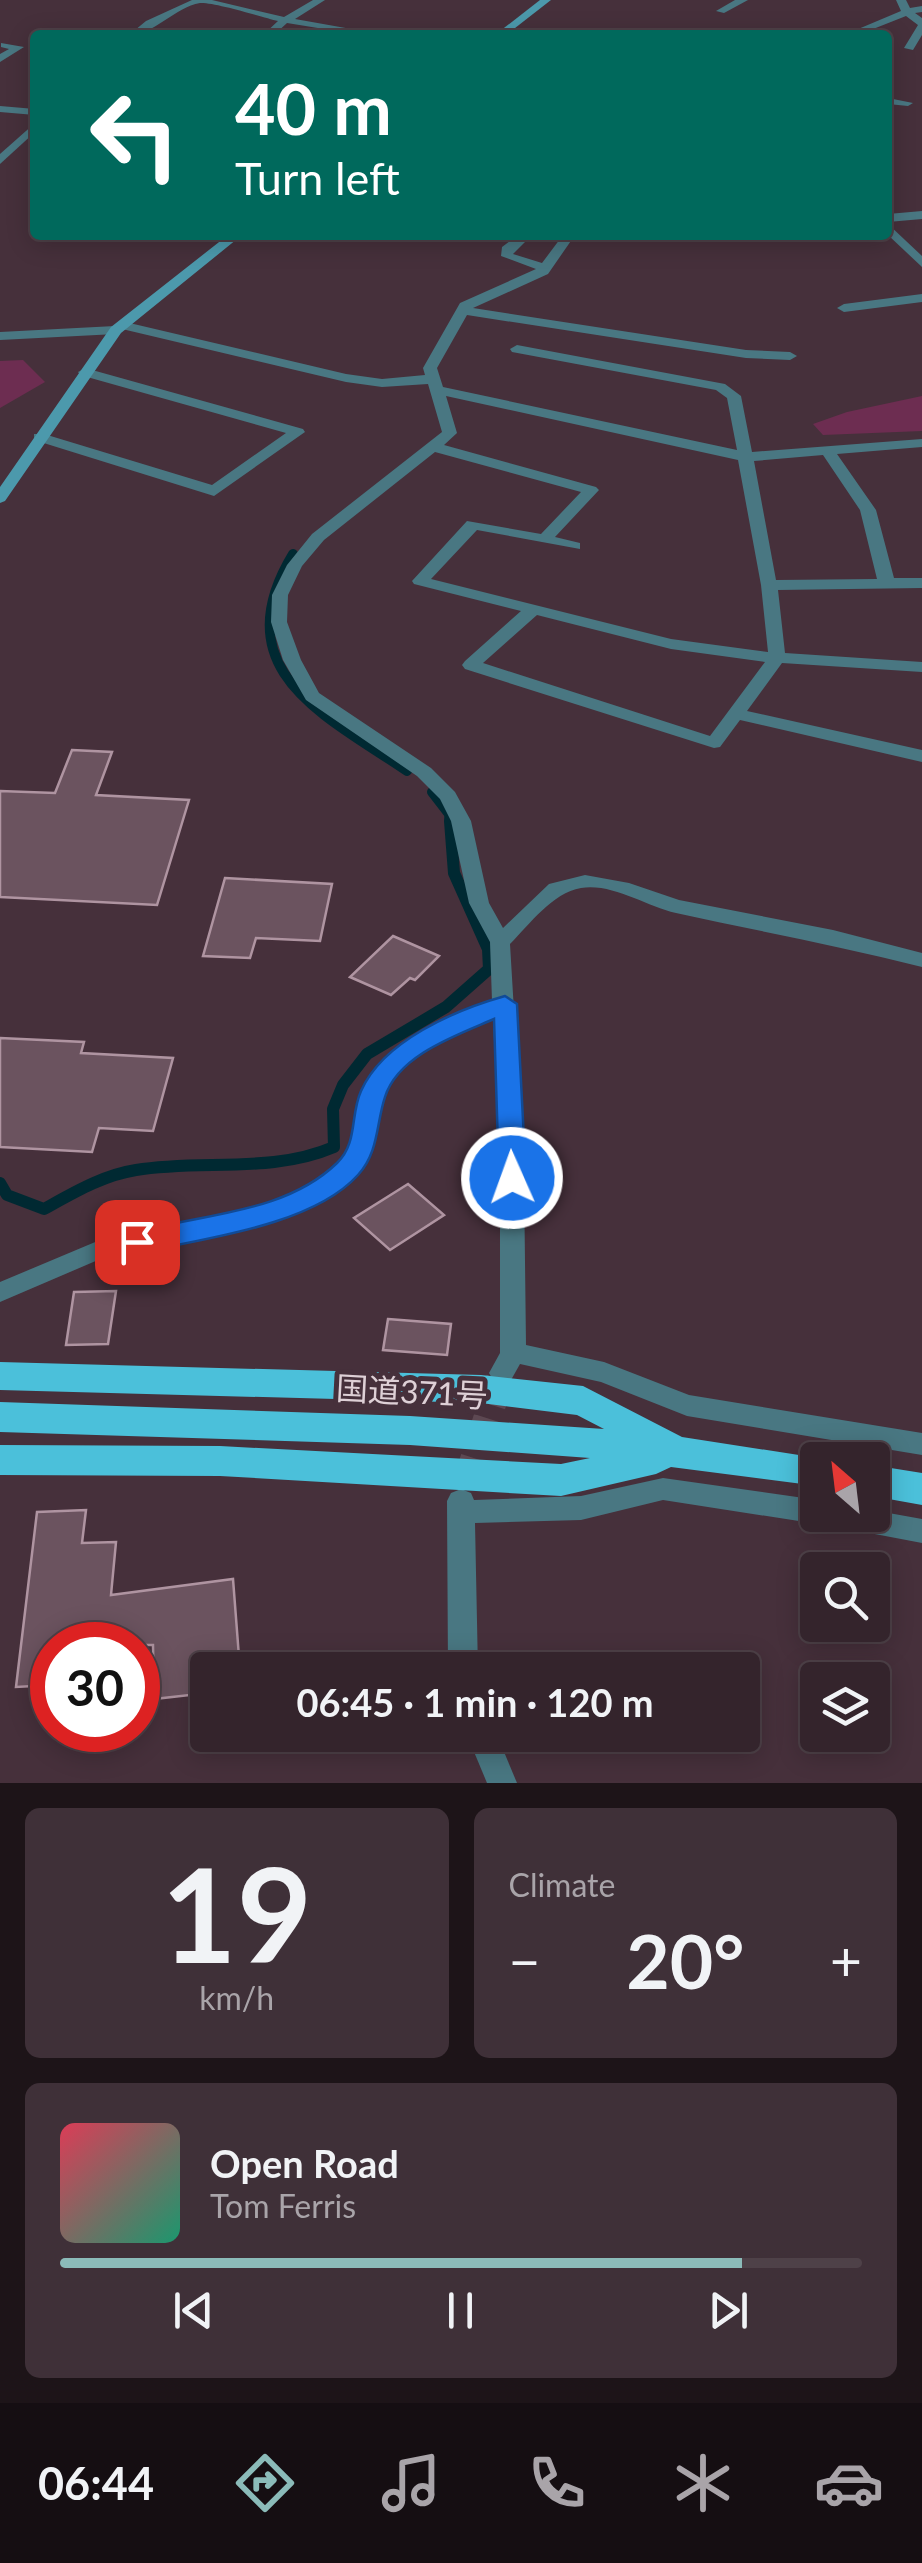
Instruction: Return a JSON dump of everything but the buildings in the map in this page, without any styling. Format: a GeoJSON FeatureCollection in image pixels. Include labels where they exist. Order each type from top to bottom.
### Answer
{"type":"FeatureCollection","features":[{"type":"Feature","properties":{"kind":"highway"},"geometry":{"type":"LineString","coordinates":[[0,1376],[481,1388],[582,1401],[682,1453]]}},
{"type":"Feature","properties":{"kind":"highway","name":"国道371号"},"geometry":{"type":"LineString","coordinates":[[0,1417],[466,1431],[800,1469]]}},
{"type":"Feature","properties":{"kind":"highway"},"geometry":{"type":"LineString","coordinates":[[0,1460],[220,1461],[560,1480],[682,1453]]}},
{"type":"Feature","properties":{"kind":"highway"},"geometry":{"type":"LineString","coordinates":[[890,1483],[922,1488]]}},
{"type":"Feature","properties":{"kind":"main road"},"geometry":{"type":"LineString","coordinates":[[507,30],[546,0]]}},
{"type":"Feature","properties":{"kind":"main road"},"geometry":{"type":"LineString","coordinates":[[0,498],[118,327],[230,240]]}},
{"type":"Feature","properties":{"kind":"street"},"geometry":{"type":"LineString","coordinates":[[273,30],[320,0]]}},
{"type":"Feature","properties":{"kind":"street"},"geometry":{"type":"LineString","coordinates":[[721,11],[743,0]]}},
{"type":"Feature","properties":{"kind":"street"},"geometry":{"type":"LineString","coordinates":[[882,0],[922,9]]}},
{"type":"Feature","properties":{"kind":"street"},"geometry":{"type":"LineString","coordinates":[[141,30],[190,1],[348,30]]}},
{"type":"Feature","properties":{"kind":"street"},"geometry":{"type":"LineString","coordinates":[[903,4],[922,24],[909,48]]}},
{"type":"Feature","properties":{"kind":"street"},"geometry":{"type":"LineString","coordinates":[[858,30],[903,4]]}},
{"type":"Feature","properties":{"kind":"street"},"geometry":{"type":"LineString","coordinates":[[0,58],[19,47],[4,45]]}},
{"type":"Feature","properties":{"kind":"street"},"geometry":{"type":"LineString","coordinates":[[892,101],[908,103]]}},
{"type":"Feature","properties":{"kind":"street"},"geometry":{"type":"LineString","coordinates":[[0,109],[30,112]]}},
{"type":"Feature","properties":{"kind":"street"},"geometry":{"type":"LineString","coordinates":[[0,161],[30,131]]}},
{"type":"Feature","properties":{"kind":"street"},"geometry":{"type":"LineString","coordinates":[[892,218],[922,215]]}},
{"type":"Feature","properties":{"kind":"street"},"geometry":{"type":"LineString","coordinates":[[892,232],[922,263]]}},
{"type":"Feature","properties":{"kind":"street"},"geometry":{"type":"LineString","coordinates":[[519,240],[506,250],[507,256],[545,268]]}},
{"type":"Feature","properties":{"kind":"street"},"geometry":{"type":"LineString","coordinates":[[565,240],[545,268],[478,297],[462,310],[430,368],[450,433],[318,537],[296,565],[280,595],[279,622],[292,660],[312,696],[424,772],[448,796],[461,822],[479,903],[500,942],[512,1178],[507,1363],[604,1372],[687,1405],[922,1444]]}},
{"type":"Feature","properties":{"kind":"street"},"geometry":{"type":"LineString","coordinates":[[844,308],[919,301]]}},
{"type":"Feature","properties":{"kind":"street"},"geometry":{"type":"LineString","coordinates":[[462,310],[746,354],[790,356]]}},
{"type":"Feature","properties":{"kind":"street"},"geometry":{"type":"LineString","coordinates":[[2,334],[118,327],[346,378],[434,384],[747,457],[919,446]]}},
{"type":"Feature","properties":{"kind":"street"},"geometry":{"type":"LineString","coordinates":[[517,350],[720,387],[734,396],[769,585],[777,658],[714,743],[471,666],[534,610]]}},
{"type":"Feature","properties":{"kind":"street"},"geometry":{"type":"LineString","coordinates":[[39,437],[214,491],[298,432],[86,372]]}},
{"type":"Feature","properties":{"kind":"street"},"geometry":{"type":"LineString","coordinates":[[433,446],[591,490],[545,540]]}},
{"type":"Feature","properties":{"kind":"street"},"geometry":{"type":"LineString","coordinates":[[827,450],[868,510],[888,584]]}},
{"type":"Feature","properties":{"kind":"street"},"geometry":{"type":"LineString","coordinates":[[574,546],[473,524],[420,582],[671,644],[777,658],[922,667]]}},
{"type":"Feature","properties":{"kind":"street"},"geometry":{"type":"LineString","coordinates":[[769,585],[922,583]]}},
{"type":"Feature","properties":{"kind":"street"},"geometry":{"type":"LineString","coordinates":[[737,714],[922,756]]}},
{"type":"Feature","properties":{"kind":"street"},"geometry":{"type":"LineString","coordinates":[[500,942],[556,888],[584,881],[622,887],[675,906],[833,937],[922,960]]}},
{"type":"Feature","properties":{"kind":"street"},"geometry":{"type":"LineString","coordinates":[[0,1292],[100,1249],[250,1218],[314,1194],[349,1168],[366,1136],[372,1094],[396,1059],[446,1030],[505,1004]]}},
{"type":"Feature","properties":{"kind":"street"},"geometry":{"type":"LineString","coordinates":[[463,1652],[461,1505],[580,1508],[663,1489],[800,1509]]}},
{"type":"Feature","properties":{"kind":"street"},"geometry":{"type":"LineString","coordinates":[[890,1525],[922,1531]]}},
{"type":"Feature","properties":{"kind":"street"},"geometry":{"type":"LineString","coordinates":[[489,1752],[502,1783]]}},
{"type":"Feature","properties":{"kind":"shaded area"},"geometry":{"type":"Polygon","coordinates":[[[23,360],[45,382],[0,408],[0,361],[23,360]]]}},
{"type":"Feature","properties":{"kind":"shaded area"},"geometry":{"type":"Polygon","coordinates":[[[922,396],[922,431],[823,435],[813,424],[847,412],[922,396]]]}},
{"type":"Feature","properties":{"kind":"waterway"},"geometry":{"type":"LineString","coordinates":[[293,554],[274,595],[270,630],[277,660],[293,686],[317,709],[407,771]]}},
{"type":"Feature","properties":{"kind":"waterway"},"geometry":{"type":"LineString","coordinates":[[432,792],[449,814],[450,824]]}},
{"type":"Feature","properties":{"kind":"waterway"},"geometry":{"type":"LineString","coordinates":[[0,1183],[7,1195],[44,1209],[88,1185],[124,1172],[261,1163],[334,1147],[333,1109],[343,1085],[367,1054],[446,1007],[489,969],[488,949],[454,873],[450,821]]}},
{"type":"Feature","properties":{"kind":"tunnel"},"geometry":{"type":"LineString","coordinates":[[466,1485],[500,1379]]}},
{"type":"Feature","properties":{"kind":"route"},"geometry":{"type":"LineString","coordinates":[[137,1242],[250,1218],[314,1194],[349,1168],[366,1136],[372,1094],[396,1059],[446,1030],[505,1004],[512,1178]]}}]}
